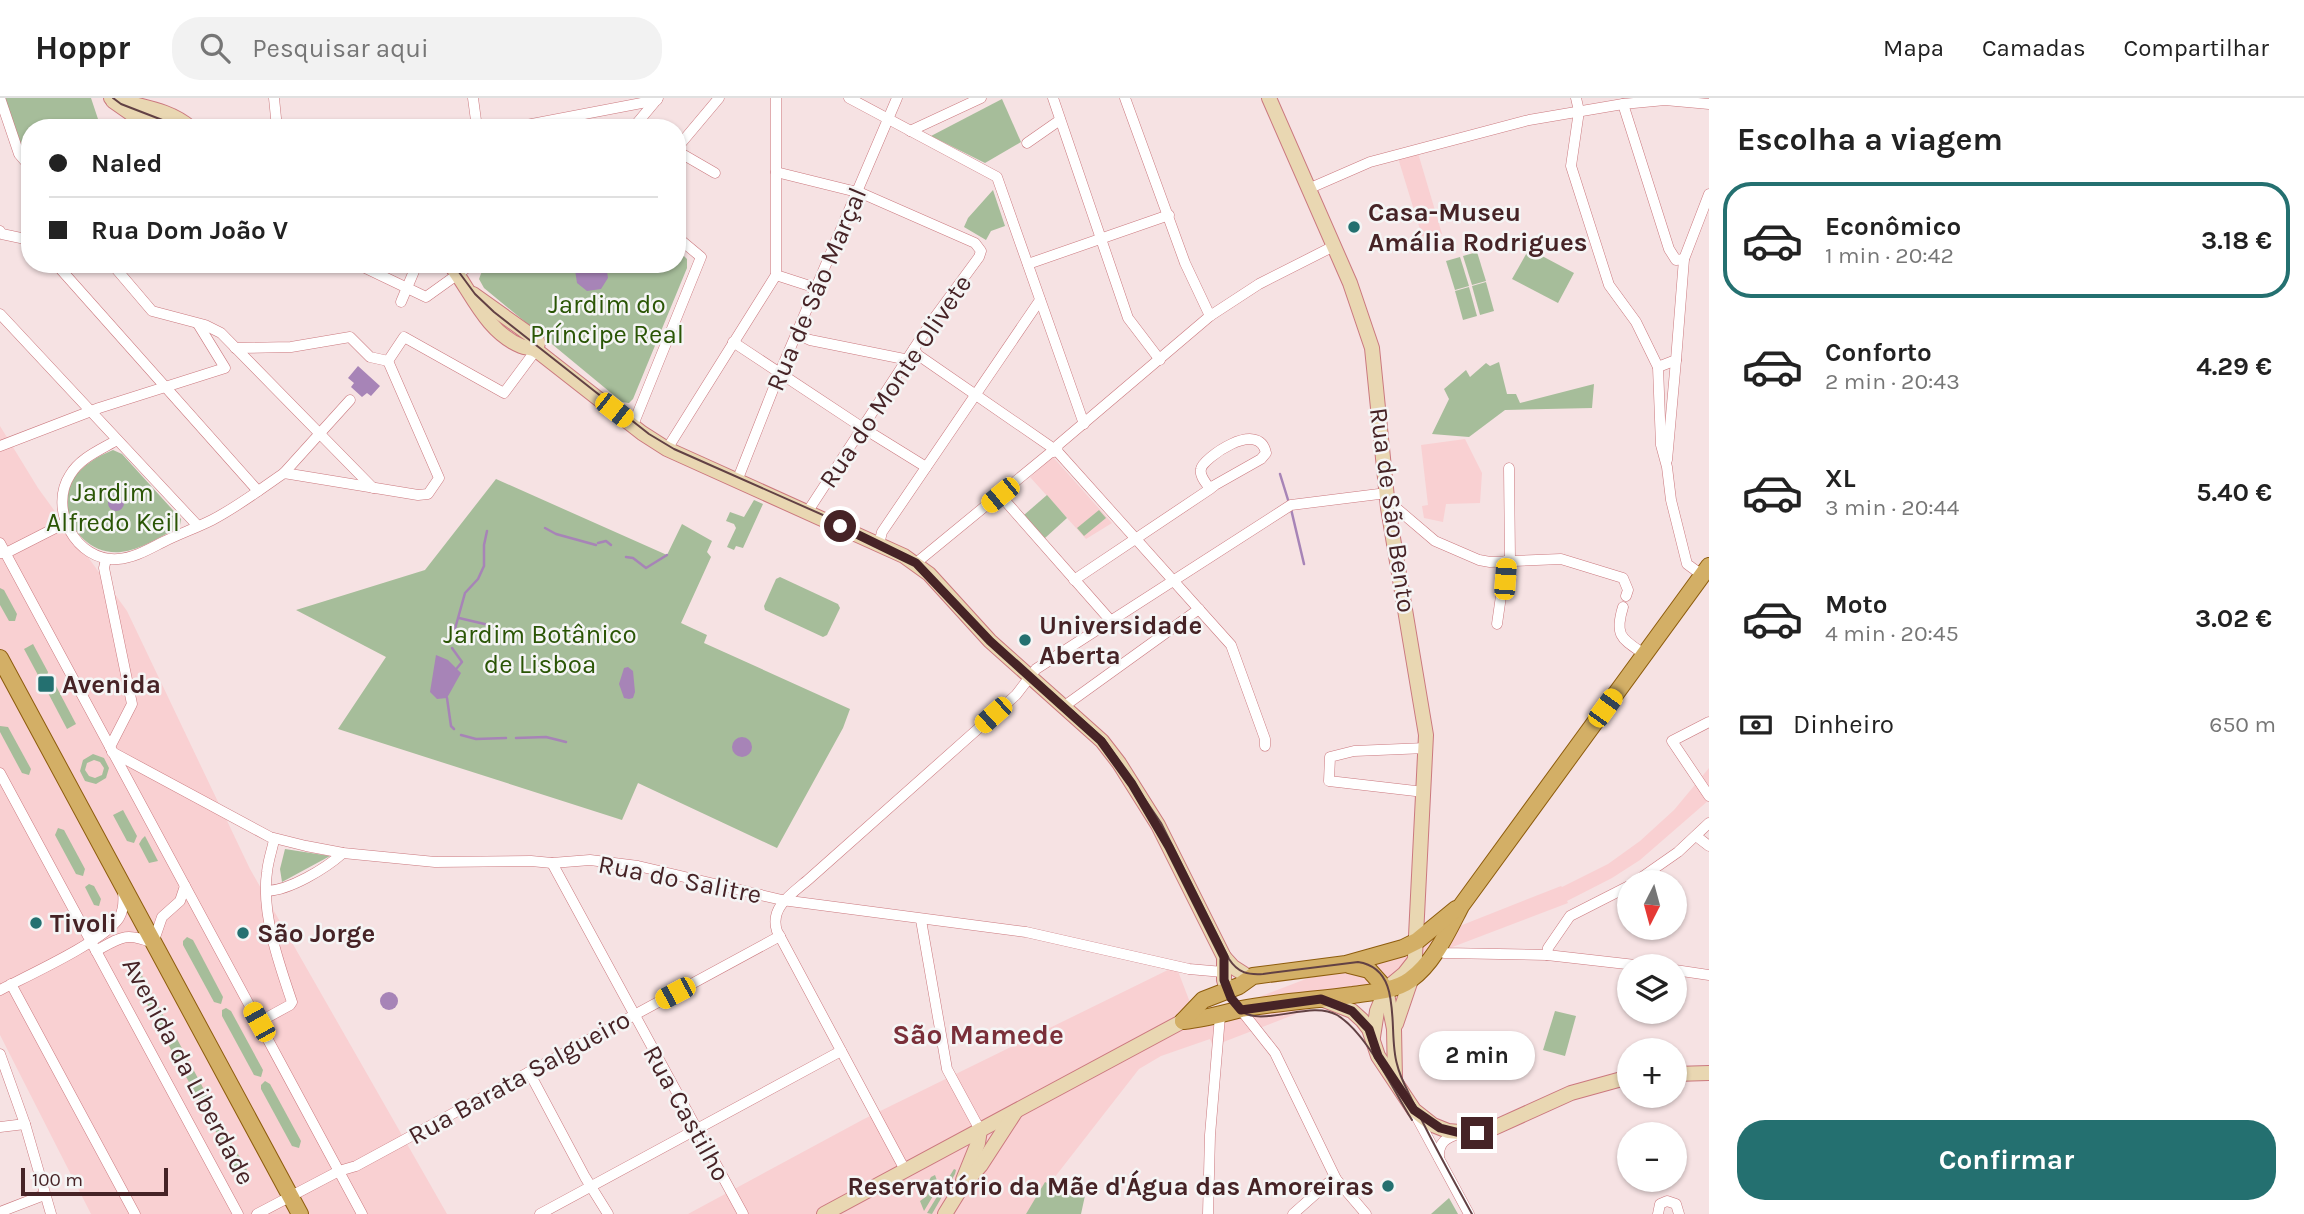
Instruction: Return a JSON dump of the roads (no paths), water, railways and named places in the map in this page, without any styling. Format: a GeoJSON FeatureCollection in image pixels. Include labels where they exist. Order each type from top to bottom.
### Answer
{"type":"FeatureCollection","features":[{"type":"Feature","properties":{"kind":"main road"},"geometry":{"type":"LineString","coordinates":[[110,98],[143,119]]}},
{"type":"Feature","properties":{"kind":"main road"},"geometry":{"type":"LineString","coordinates":[[110,98],[150,107],[180,119]]}},
{"type":"Feature","properties":{"kind":"main road","name":"Rua de São Bento"},"geometry":{"type":"LineString","coordinates":[[1269,98],[1350,282],[1373,348],[1387,497],[1425,727],[1417,949],[1413,978],[1394,1029]]}},
{"type":"Feature","properties":{"kind":"main road"},"geometry":{"type":"LineString","coordinates":[[457,273],[480,311],[495,327],[518,345],[536,350],[667,449],[808,511],[916,563],[990,641],[1093,732],[1119,763],[1157,825],[1224,957],[1233,967],[1249,975]]}},
{"type":"Feature","properties":{"kind":"main road"},"geometry":{"type":"LineString","coordinates":[[1184,1021],[1386,989],[1413,978],[1461,906],[1706,570]]}},
{"type":"Feature","properties":{"kind":"main road","name":"Avenida da Liberdade"},"geometry":{"type":"LineString","coordinates":[[0,658],[293,1208]]}},
{"type":"Feature","properties":{"kind":"main road"},"geometry":{"type":"LineString","coordinates":[[1223,972],[1249,975],[1346,964],[1417,949],[1441,936]]}},
{"type":"Feature","properties":{"kind":"main road"},"geometry":{"type":"LineString","coordinates":[[1374,1042],[1374,1023],[1386,989],[1404,974],[1417,949]]}},
{"type":"Feature","properties":{"kind":"main road"},"geometry":{"type":"LineString","coordinates":[[1224,957],[1223,972],[1227,989],[1241,1010]]}},
{"type":"Feature","properties":{"kind":"main road"},"geometry":{"type":"LineString","coordinates":[[1346,964],[1369,970],[1386,989],[1394,1029],[1395,1080]]}},
{"type":"Feature","properties":{"kind":"main road"},"geometry":{"type":"LineString","coordinates":[[824,1214],[1184,1021],[1203,1000],[1239,986],[1249,975]]}},
{"type":"Feature","properties":{"kind":"main road"},"geometry":{"type":"LineString","coordinates":[[1321,999],[1352,1011],[1362,1020],[1378,1056],[1414,1110],[1433,1125],[1460,1133],[1487,1131],[1571,1093],[1617,1080]]}},
{"type":"Feature","properties":{"kind":"main road"},"geometry":{"type":"LineString","coordinates":[[1687,1074],[1709,1073]]}},
{"type":"Feature","properties":{"kind":"main road"},"geometry":{"type":"LineString","coordinates":[[945,1214],[1017,1110]]}},
{"type":"Feature","properties":{"kind":"main road"},"geometry":{"type":"LineString","coordinates":[[961,1188],[978,1143],[980,1130]]}},
{"type":"Feature","properties":{"kind":"street"},"geometry":{"type":"LineString","coordinates":[[0,98],[21,156]]}},
{"type":"Feature","properties":{"kind":"street"},"geometry":{"type":"LineString","coordinates":[[274,98],[276,119]]}},
{"type":"Feature","properties":{"kind":"street"},"geometry":{"type":"LineString","coordinates":[[473,98],[476,119]]}},
{"type":"Feature","properties":{"kind":"street"},"geometry":{"type":"LineString","coordinates":[[686,138],[719,98]]}},
{"type":"Feature","properties":{"kind":"street"},"geometry":{"type":"LineString","coordinates":[[667,449],[776,275],[776,98]]}},
{"type":"Feature","properties":{"kind":"street"},"geometry":{"type":"LineString","coordinates":[[849,98],[997,177],[1084,424]]}},
{"type":"Feature","properties":{"kind":"street","name":"Rua de São Marçal"},"geometry":{"type":"LineString","coordinates":[[737,481],[855,192],[897,98]]}},
{"type":"Feature","properties":{"kind":"street"},"geometry":{"type":"LineString","coordinates":[[910,131],[981,98]]}},
{"type":"Feature","properties":{"kind":"street"},"geometry":{"type":"LineString","coordinates":[[1053,98],[1128,318],[1160,360]]}},
{"type":"Feature","properties":{"kind":"street"},"geometry":{"type":"LineString","coordinates":[[1125,98],[1185,263],[1210,316]]}},
{"type":"Feature","properties":{"kind":"street"},"geometry":{"type":"LineString","coordinates":[[1576,98],[1579,111],[1571,166],[1609,285],[1636,322],[1658,368],[1661,445],[1671,500],[1687,564],[1706,570]]}},
{"type":"Feature","properties":{"kind":"street"},"geometry":{"type":"LineString","coordinates":[[557,119],[658,99]]}},
{"type":"Feature","properties":{"kind":"street"},"geometry":{"type":"LineString","coordinates":[[641,119],[658,99]]}},
{"type":"Feature","properties":{"kind":"street"},"geometry":{"type":"LineString","coordinates":[[1308,189],[1370,163],[1529,120],[1579,111],[1595,103],[1623,104],[1665,99],[1709,104]]}},
{"type":"Feature","properties":{"kind":"street"},"geometry":{"type":"LineString","coordinates":[[1623,104],[1669,249],[1676,260],[1684,260]]}},
{"type":"Feature","properties":{"kind":"street"},"geometry":{"type":"LineString","coordinates":[[1027,143],[1060,120]]}},
{"type":"Feature","properties":{"kind":"street"},"geometry":{"type":"LineString","coordinates":[[686,155],[715,173]]}},
{"type":"Feature","properties":{"kind":"street"},"geometry":{"type":"LineString","coordinates":[[776,172],[855,192]]}},
{"type":"Feature","properties":{"kind":"street","name":"Rua do Monte Olivete"},"geometry":{"type":"LineString","coordinates":[[808,511],[981,251],[975,243],[855,192]]}},
{"type":"Feature","properties":{"kind":"street"},"geometry":{"type":"LineString","coordinates":[[1667,467],[1684,260],[1705,220],[1709,194]]}},
{"type":"Feature","properties":{"kind":"street"},"geometry":{"type":"LineString","coordinates":[[1028,264],[1169,215]]}},
{"type":"Feature","properties":{"kind":"street"},"geometry":{"type":"LineString","coordinates":[[0,231],[2,234],[21,238]]}},
{"type":"Feature","properties":{"kind":"street"},"geometry":{"type":"LineString","coordinates":[[633,425],[701,257],[686,244]]}},
{"type":"Feature","properties":{"kind":"street"},"geometry":{"type":"LineString","coordinates":[[1057,451],[1058,445],[1210,316],[1259,284],[1334,246]]}},
{"type":"Feature","properties":{"kind":"street"},"geometry":{"type":"LineString","coordinates":[[64,273],[258,491]]}},
{"type":"Feature","properties":{"kind":"street"},"geometry":{"type":"LineString","coordinates":[[120,273],[152,311],[221,333],[373,488]]}},
{"type":"Feature","properties":{"kind":"street"},"geometry":{"type":"LineString","coordinates":[[376,273],[426,297],[450,273]]}},
{"type":"Feature","properties":{"kind":"street"},"geometry":{"type":"LineString","coordinates":[[401,302],[413,273]]}},
{"type":"Feature","properties":{"kind":"street"},"geometry":{"type":"LineString","coordinates":[[776,275],[816,288]]}},
{"type":"Feature","properties":{"kind":"street"},"geometry":{"type":"LineString","coordinates":[[879,544],[882,532],[1040,300]]}},
{"type":"Feature","properties":{"kind":"street"},"geometry":{"type":"LineString","coordinates":[[0,314],[197,526]]}},
{"type":"Feature","properties":{"kind":"street"},"geometry":{"type":"LineString","coordinates":[[0,446],[92,411],[225,368],[198,324]]}},
{"type":"Feature","properties":{"kind":"street"},"geometry":{"type":"LineString","coordinates":[[796,334],[810,340],[909,360]]}},
{"type":"Feature","properties":{"kind":"street"},"geometry":{"type":"LineString","coordinates":[[235,348],[291,347],[350,337],[370,357],[387,361],[393,369],[439,478],[428,494],[418,495],[284,473]]}},
{"type":"Feature","properties":{"kind":"street"},"geometry":{"type":"LineString","coordinates":[[387,361],[404,337],[505,393],[536,350]]}},
{"type":"Feature","properties":{"kind":"street"},"geometry":{"type":"LineString","coordinates":[[733,342],[926,467]]}},
{"type":"Feature","properties":{"kind":"street"},"geometry":{"type":"LineString","coordinates":[[914,349],[1057,451],[1231,645],[1265,739],[1265,747]]}},
{"type":"Feature","properties":{"kind":"street"},"geometry":{"type":"LineString","coordinates":[[1658,368],[1676,360]]}},
{"type":"Feature","properties":{"kind":"street"},"geometry":{"type":"LineString","coordinates":[[117,440],[83,460],[70,474],[62,501],[65,523],[78,543],[106,559],[131,557],[217,517],[258,491],[284,473],[350,400]]}},
{"type":"Feature","properties":{"kind":"street"},"geometry":{"type":"LineString","coordinates":[[1074,580],[1210,489],[1261,459],[1266,453],[1265,446],[1257,438],[1248,437],[1207,459],[1201,467],[1201,474],[1210,489]]}},
{"type":"Feature","properties":{"kind":"street"},"geometry":{"type":"LineString","coordinates":[[916,563],[1050,453],[1057,451]]}},
{"type":"Feature","properties":{"kind":"street"},"geometry":{"type":"LineString","coordinates":[[1497,624],[1508,561],[1509,468]]}},
{"type":"Feature","properties":{"kind":"street"},"geometry":{"type":"LineString","coordinates":[[1000,495],[1111,621]]}},
{"type":"Feature","properties":{"kind":"street"},"geometry":{"type":"LineString","coordinates":[[905,1170],[780,936],[776,914],[786,900],[1016,695],[1036,669],[1292,505],[1387,497],[1435,541],[1479,560],[1569,560],[1623,578],[1628,590],[1626,596]]}},
{"type":"Feature","properties":{"kind":"street"},"geometry":{"type":"LineString","coordinates":[[2,556],[65,523]]}},
{"type":"Feature","properties":{"kind":"street"},"geometry":{"type":"LineString","coordinates":[[0,543],[2,556],[111,750],[362,1214]]}},
{"type":"Feature","properties":{"kind":"street"},"geometry":{"type":"LineString","coordinates":[[106,559],[104,568],[132,704],[111,750]]}},
{"type":"Feature","properties":{"kind":"street"},"geometry":{"type":"LineString","coordinates":[[1623,607],[1618,625],[1619,634],[1644,654]]}},
{"type":"Feature","properties":{"kind":"street"},"geometry":{"type":"LineString","coordinates":[[1063,707],[1199,609]]}},
{"type":"Feature","properties":{"kind":"street"},"geometry":{"type":"LineString","coordinates":[[1709,722],[1672,741],[1709,796]]}},
{"type":"Feature","properties":{"kind":"street"},"geometry":{"type":"LineString","coordinates":[[1424,792],[1329,780],[1330,757],[1354,751],[1426,748]]}},
{"type":"Feature","properties":{"kind":"street","name":"Rua do Salitre"},"geometry":{"type":"LineString","coordinates":[[111,750],[274,839],[343,853],[435,862],[552,863],[590,860],[638,866],[786,900],[1026,932],[1196,970],[1223,972]]}},
{"type":"Feature","properties":{"kind":"street","name":"Avenida da Liberdade"},"geometry":{"type":"LineString","coordinates":[[0,773],[238,1214]]}},
{"type":"Feature","properties":{"kind":"street"},"geometry":{"type":"LineString","coordinates":[[1652,870],[1678,852],[1709,823]]}},
{"type":"Feature","properties":{"kind":"street"},"geometry":{"type":"LineString","coordinates":[[1696,836],[1709,846]]}},
{"type":"Feature","properties":{"kind":"street"},"geometry":{"type":"LineString","coordinates":[[259,1022],[292,1002],[274,949],[267,891],[267,874],[274,839]]}},
{"type":"Feature","properties":{"kind":"street"},"geometry":{"type":"LineString","coordinates":[[267,891],[281,890],[334,861],[343,853]]}},
{"type":"Feature","properties":{"kind":"street","name":"Rua Castilho"},"geometry":{"type":"LineString","coordinates":[[552,863],[743,1214]]}},
{"type":"Feature","properties":{"kind":"street","name":"Avenida da Liberdade"},"geometry":{"type":"LineString","coordinates":[[94,946],[118,919],[124,901],[122,884]]}},
{"type":"Feature","properties":{"kind":"street","name":"Avenida da Liberdade"},"geometry":{"type":"LineString","coordinates":[[94,946],[127,936],[153,943],[162,917],[180,901],[185,886]]}},
{"type":"Feature","properties":{"kind":"street"},"geometry":{"type":"LineString","coordinates":[[1547,955],[1548,948],[1570,916],[1617,892]]}},
{"type":"Feature","properties":{"kind":"street"},"geometry":{"type":"LineString","coordinates":[[921,919],[947,1069],[980,1130]]}},
{"type":"Feature","properties":{"kind":"street","name":"Rua Barata Salgueiro"},"geometry":{"type":"LineString","coordinates":[[257,1214],[293,1208],[339,1171],[367,1160],[780,936]]}},
{"type":"Feature","properties":{"kind":"street"},"geometry":{"type":"LineString","coordinates":[[1441,936],[1444,953],[1547,955],[1617,963]]}},
{"type":"Feature","properties":{"kind":"street"},"geometry":{"type":"LineString","coordinates":[[0,990],[94,946]]}},
{"type":"Feature","properties":{"kind":"street"},"geometry":{"type":"LineString","coordinates":[[1687,972],[1709,975]]}},
{"type":"Feature","properties":{"kind":"street"},"geometry":{"type":"LineString","coordinates":[[11,984],[135,1214]]}},
{"type":"Feature","properties":{"kind":"street"},"geometry":{"type":"LineString","coordinates":[[1241,1010],[1275,1053],[1336,1179],[1366,1214]]}},
{"type":"Feature","properties":{"kind":"street"},"geometry":{"type":"LineString","coordinates":[[1208,1214],[1215,1017]]}},
{"type":"Feature","properties":{"kind":"street"},"geometry":{"type":"LineString","coordinates":[[540,1214],[841,1051]]}},
{"type":"Feature","properties":{"kind":"street"},"geometry":{"type":"LineString","coordinates":[[0,1054],[51,1214]]}},
{"type":"Feature","properties":{"kind":"street"},"geometry":{"type":"LineString","coordinates":[[529,1072],[608,1214]]}},
{"type":"Feature","properties":{"kind":"street"},"geometry":{"type":"LineString","coordinates":[[1414,1110],[1469,1214]]}},
{"type":"Feature","properties":{"kind":"street"},"geometry":{"type":"LineString","coordinates":[[0,1127],[24,1125]]}},
{"type":"Feature","properties":{"kind":"street"},"geometry":{"type":"LineString","coordinates":[[1439,1159],[1438,1150],[1442,1142],[1460,1133]]}},
{"type":"Feature","properties":{"kind":"street"},"geometry":{"type":"LineString","coordinates":[[1293,1214],[1336,1179]]}},
{"type":"Feature","properties":{"kind":"street"},"geometry":{"type":"LineString","coordinates":[[0,1212],[44,1195]]}},
{"type":"Feature","properties":{"kind":"street"},"geometry":{"type":"LineString","coordinates":[[1658,1214],[1660,1204],[1667,1201],[1676,1204],[1679,1214]]}},
{"type":"Feature","properties":{"kind":"waterway"},"geometry":{"type":"LineString","coordinates":[[1280,474],[1289,503]]}},
{"type":"Feature","properties":{"kind":"waterway"},"geometry":{"type":"LineString","coordinates":[[1291,509],[1304,564]]}},
{"type":"Feature","properties":{"kind":"waterway"},"geometry":{"type":"LineString","coordinates":[[545,528],[556,534],[596,545]]}},
{"type":"Feature","properties":{"kind":"waterway"},"geometry":{"type":"LineString","coordinates":[[453,636],[465,593],[478,579],[484,566],[487,531]]}},
{"type":"Feature","properties":{"kind":"waterway"},"geometry":{"type":"LineString","coordinates":[[598,543],[606,541],[611,545]]}},
{"type":"Feature","properties":{"kind":"waterway"},"geometry":{"type":"LineString","coordinates":[[626,557],[633,558],[646,568],[667,555]]}},
{"type":"Feature","properties":{"kind":"waterway"},"geometry":{"type":"LineString","coordinates":[[459,618],[493,626]]}},
{"type":"Feature","properties":{"kind":"waterway"},"geometry":{"type":"LineString","coordinates":[[452,648],[462,662],[457,668]]}},
{"type":"Feature","properties":{"kind":"waterway"},"geometry":{"type":"LineString","coordinates":[[447,698],[451,726],[454,729]]}},
{"type":"Feature","properties":{"kind":"waterway"},"geometry":{"type":"LineString","coordinates":[[461,735],[476,739],[506,738]]}},
{"type":"Feature","properties":{"kind":"waterway"},"geometry":{"type":"LineString","coordinates":[[516,738],[546,737],[566,742]]}},
{"type":"Feature","properties":{"kind":"tram line"},"geometry":{"type":"LineString","coordinates":[[113,98],[121,104],[160,119]]}},
{"type":"Feature","properties":{"kind":"tram line"},"geometry":{"type":"LineString","coordinates":[[460,273],[475,294],[494,312],[649,434],[674,449],[841,523],[922,566],[991,639],[1104,739],[1161,823],[1229,959],[1236,967],[1244,972],[1258,974],[1358,962],[1373,967],[1383,976],[1391,1004],[1394,1051],[1400,1074],[1427,1132],[1472,1214]]}},
{"type":"Feature","properties":{"kind":"tram line"},"geometry":{"type":"LineString","coordinates":[[1219,951],[1231,999],[1240,1010],[1251,1015],[1265,1016],[1310,1010],[1324,1011],[1337,1015],[1348,1023],[1379,1063],[1412,1120]]}},
{"type":"Feature","properties":{"kind":"place","name":"Casa-Museu Amália Rodrigues"},"geometry":{"type":"Point","coordinates":[1354,227]}},
{"type":"Feature","properties":{"kind":"place","name":"Universidade Aberta"},"geometry":{"type":"Point","coordinates":[1025,640]}},
{"type":"Feature","properties":{"kind":"place","name":"Avenida"},"geometry":{"type":"Point","coordinates":[46,684]}},
{"type":"Feature","properties":{"kind":"place","name":"Tivoli"},"geometry":{"type":"Point","coordinates":[36,923]}},
{"type":"Feature","properties":{"kind":"place","name":"São Jorge"},"geometry":{"type":"Point","coordinates":[243,933]}},
{"type":"Feature","properties":{"kind":"place","name":"Reservatório da Mãe d'Água das Amoreiras"},"geometry":{"type":"Point","coordinates":[1388,1186]}},
{"type":"Feature","properties":{"kind":"district","name":"São Mamede"},"geometry":{"type":"Point","coordinates":[978,1034]}},
{"type":"Feature","properties":{"kind":"park label","name":"Jardim do Príncipe Real"},"geometry":{"type":"Point","coordinates":[607,319]}},
{"type":"Feature","properties":{"kind":"park label","name":"Jardim Alfredo Keil"},"geometry":{"type":"Point","coordinates":[113,507]}},
{"type":"Feature","properties":{"kind":"park label","name":"Jardim Botânico de Lisboa"},"geometry":{"type":"Point","coordinates":[540,649]}}]}
